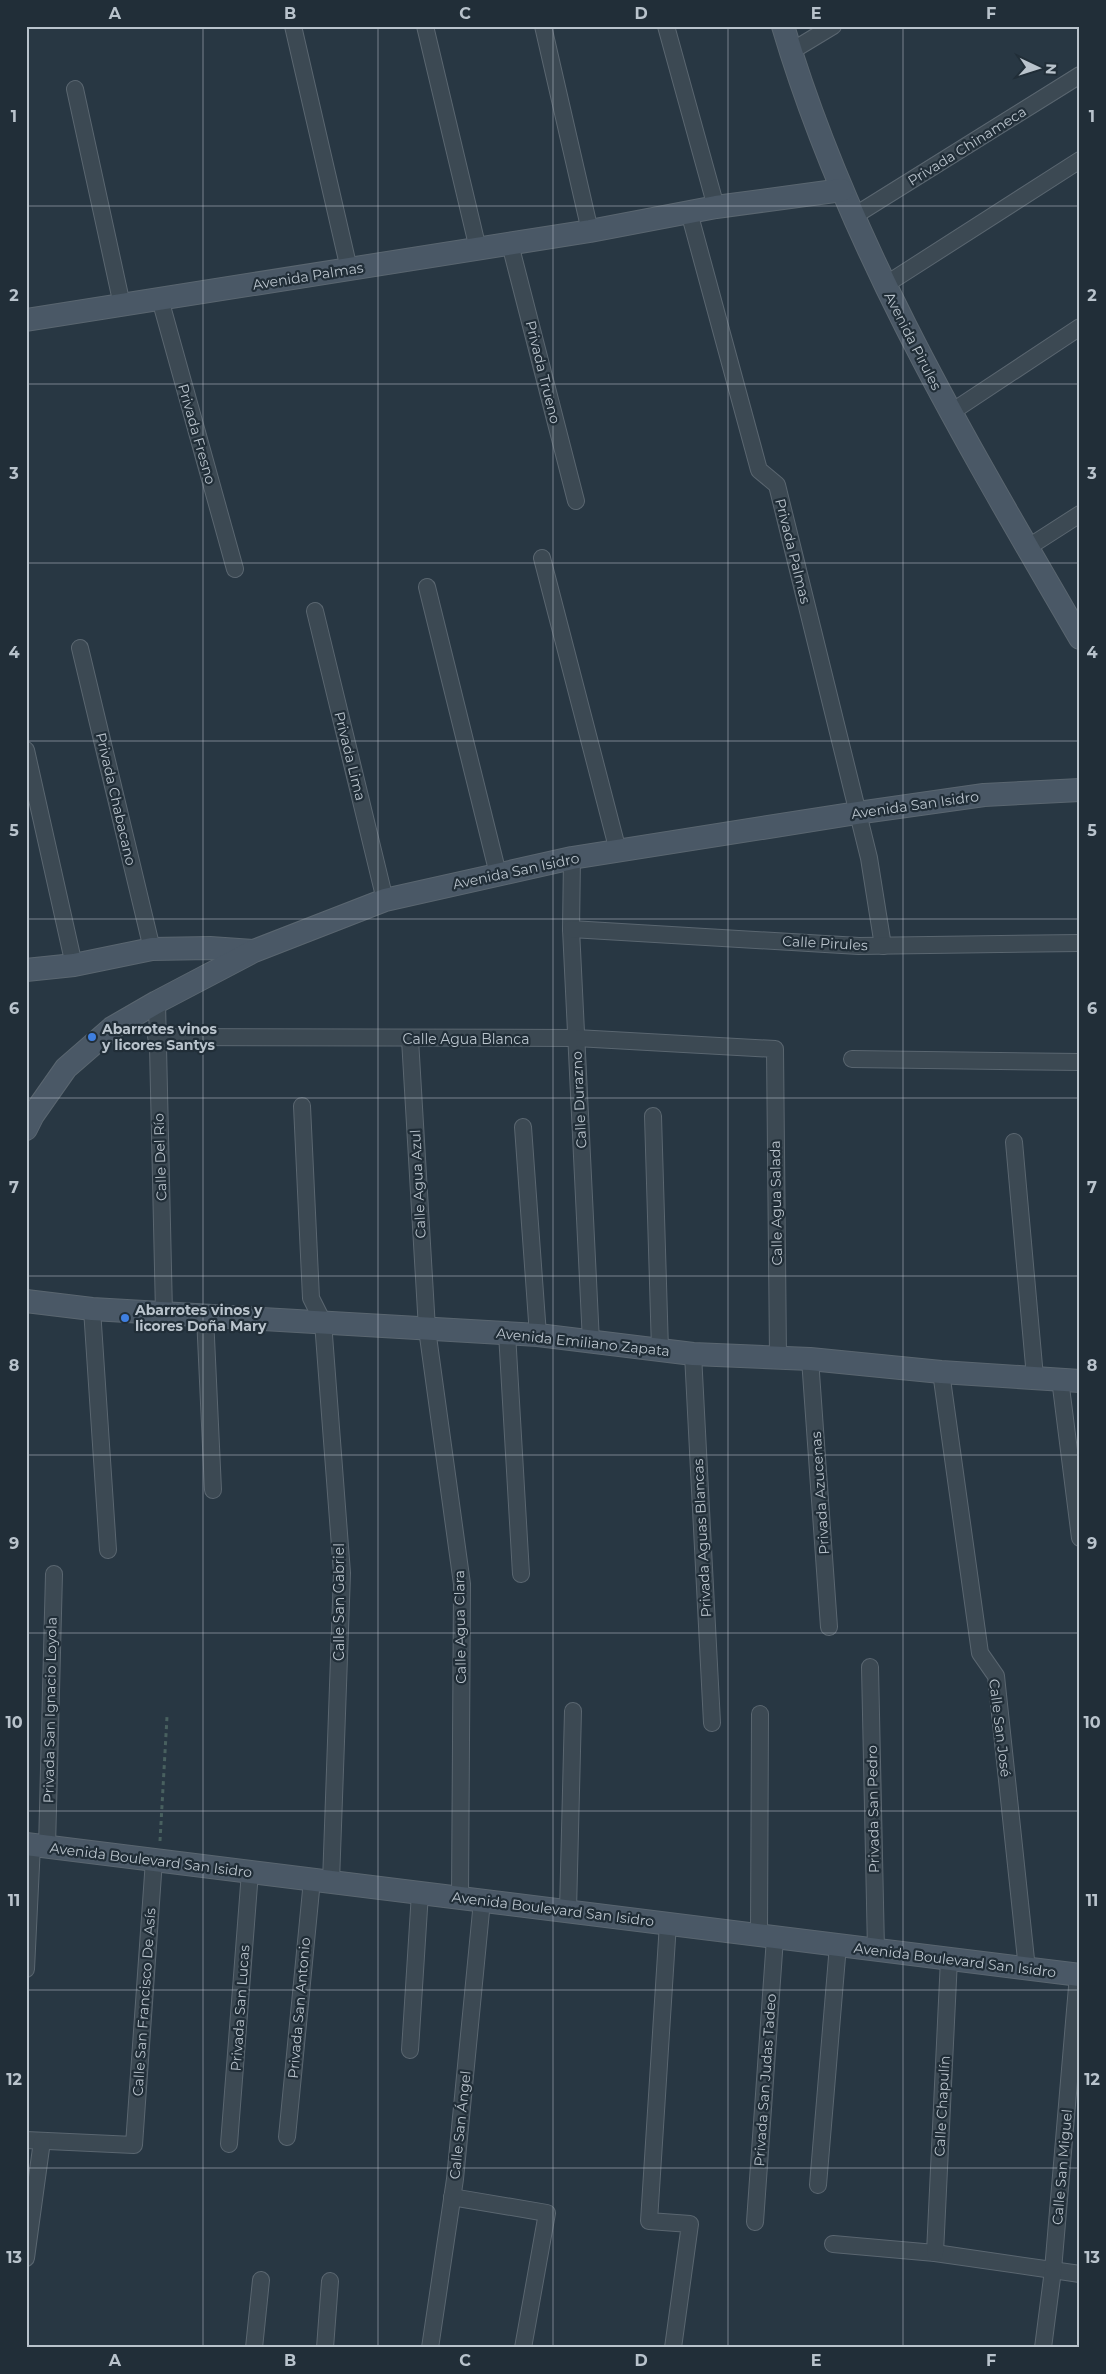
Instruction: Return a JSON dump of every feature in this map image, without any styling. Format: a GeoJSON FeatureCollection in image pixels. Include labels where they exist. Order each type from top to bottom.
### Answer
{"type":"FeatureCollection","features":[{"type":"Feature","properties":{"kind":"main road","name":"Avenida Pirules"},"geometry":{"type":"LineString","coordinates":[[783,26],[790,52],[842,190],[885,285],[950,413],[1080,638]]}},
{"type":"Feature","properties":{"kind":"main road","name":"Avenida Palmas"},"geometry":{"type":"LineString","coordinates":[[26,320],[590,231],[716,207],[842,190]]}},
{"type":"Feature","properties":{"kind":"main road","name":"Avenida San Isidro"},"geometry":{"type":"LineString","coordinates":[[26,1129],[33,1115],[66,1068],[112,1028],[254,951],[385,900],[572,858],[857,812],[984,795],[1080,790]]}},
{"type":"Feature","properties":{"kind":"main road"},"geometry":{"type":"LineString","coordinates":[[26,970],[74,965],[152,949],[210,948],[254,951]]}},
{"type":"Feature","properties":{"kind":"main road","name":"Avenida Emiliano Zapata"},"geometry":{"type":"LineString","coordinates":[[26,1301],[92,1309],[538,1334],[693,1354],[810,1359],[941,1372],[1070,1380]]}},
{"type":"Feature","properties":{"kind":"main road","name":"Avenida Boulevard San Isidro"},"geometry":{"type":"LineString","coordinates":[[35,1845],[1079,1975]]}},
{"type":"Feature","properties":{"kind":"street"},"geometry":{"type":"LineString","coordinates":[[293,26],[349,269]]}},
{"type":"Feature","properties":{"kind":"street"},"geometry":{"type":"LineString","coordinates":[[424,26],[478,249]]}},
{"type":"Feature","properties":{"kind":"street"},"geometry":{"type":"LineString","coordinates":[[543,26],[590,231]]}},
{"type":"Feature","properties":{"kind":"street"},"geometry":{"type":"LineString","coordinates":[[666,26],[716,207]]}},
{"type":"Feature","properties":{"kind":"street"},"geometry":{"type":"LineString","coordinates":[[790,52],[833,26]]}},
{"type":"Feature","properties":{"kind":"street","name":"Privada Chinameca"},"geometry":{"type":"LineString","coordinates":[[854,216],[1080,75]]}},
{"type":"Feature","properties":{"kind":"street"},"geometry":{"type":"LineString","coordinates":[[74,89],[122,305]]}},
{"type":"Feature","properties":{"kind":"street"},"geometry":{"type":"LineString","coordinates":[[885,285],[1080,160]]}},
{"type":"Feature","properties":{"kind":"street","name":"Privada Palmas"},"geometry":{"type":"LineString","coordinates":[[689,212],[759,470],[776,485],[875,884],[883,946]]}},
{"type":"Feature","properties":{"kind":"street","name":"Privada Trueno"},"geometry":{"type":"LineString","coordinates":[[510,244],[576,501]]}},
{"type":"Feature","properties":{"kind":"street","name":"Privada Fresno"},"geometry":{"type":"LineString","coordinates":[[160,299],[235,569]]}},
{"type":"Feature","properties":{"kind":"street"},"geometry":{"type":"LineString","coordinates":[[950,413],[1080,327]]}},
{"type":"Feature","properties":{"kind":"street"},"geometry":{"type":"LineString","coordinates":[[1027,548],[1080,514]]}},
{"type":"Feature","properties":{"kind":"street"},"geometry":{"type":"LineString","coordinates":[[542,558],[618,851]]}},
{"type":"Feature","properties":{"kind":"street"},"geometry":{"type":"LineString","coordinates":[[427,587],[498,874]]}},
{"type":"Feature","properties":{"kind":"street","name":"Privada Lima"},"geometry":{"type":"LineString","coordinates":[[315,612],[385,900]]}},
{"type":"Feature","properties":{"kind":"street","name":"Privada Chabacano"},"geometry":{"type":"LineString","coordinates":[[80,648],[152,949]]}},
{"type":"Feature","properties":{"kind":"street"},"geometry":{"type":"LineString","coordinates":[[26,750],[74,965]]}},
{"type":"Feature","properties":{"kind":"street","name":"Calle Durazno"},"geometry":{"type":"LineString","coordinates":[[572,858],[571,929],[591,1342]]}},
{"type":"Feature","properties":{"kind":"street","name":"Calle Pirules"},"geometry":{"type":"LineString","coordinates":[[571,929],[883,946],[1080,943]]}},
{"type":"Feature","properties":{"kind":"street","name":"Calle Del Río"},"geometry":{"type":"LineString","coordinates":[[157,1002],[156,1037],[164,1313]]}},
{"type":"Feature","properties":{"kind":"street","name":"Calle Agua Blanca"},"geometry":{"type":"LineString","coordinates":[[156,1037],[576,1038],[775,1049]]}},
{"type":"Feature","properties":{"kind":"street","name":"Calle Agua Azul"},"geometry":{"type":"LineString","coordinates":[[410,1039],[427,1329]]}},
{"type":"Feature","properties":{"kind":"street","name":"Calle Agua Salada"},"geometry":{"type":"LineString","coordinates":[[775,1049],[778,1357]]}},
{"type":"Feature","properties":{"kind":"street"},"geometry":{"type":"LineString","coordinates":[[852,1059],[1080,1062]]}},
{"type":"Feature","properties":{"kind":"street"},"geometry":{"type":"LineString","coordinates":[[302,1106],[311,1298],[324,1322]]}},
{"type":"Feature","properties":{"kind":"street"},"geometry":{"type":"LineString","coordinates":[[653,1116],[660,1350]]}},
{"type":"Feature","properties":{"kind":"street"},"geometry":{"type":"LineString","coordinates":[[522,1127],[538,1334]]}},
{"type":"Feature","properties":{"kind":"street"},"geometry":{"type":"LineString","coordinates":[[1014,1142],[1035,1377]]}},
{"type":"Feature","properties":{"kind":"street"},"geometry":{"type":"LineString","coordinates":[[92,1309],[108,1550]]}},
{"type":"Feature","properties":{"kind":"street"},"geometry":{"type":"LineString","coordinates":[[205,1316],[213,1490]]}},
{"type":"Feature","properties":{"kind":"street","name":"Calle San Gabriel"},"geometry":{"type":"LineString","coordinates":[[321,1881],[342,1573],[324,1322]]}},
{"type":"Feature","properties":{"kind":"street","name":"Calle Agua Clara"},"geometry":{"type":"LineString","coordinates":[[427,1329],[462,1584],[471,1899]]}},
{"type":"Feature","properties":{"kind":"street"},"geometry":{"type":"LineString","coordinates":[[507,1333],[521,1574]]}},
{"type":"Feature","properties":{"kind":"street","name":"Privada Aguas Blancas"},"geometry":{"type":"LineString","coordinates":[[693,1354],[712,1722]]}},
{"type":"Feature","properties":{"kind":"street","name":"Privada Azucenas"},"geometry":{"type":"LineString","coordinates":[[810,1359],[829,1627]]}},
{"type":"Feature","properties":{"kind":"street","name":"Calle San José"},"geometry":{"type":"LineString","coordinates":[[941,1372],[980,1653],[996,1676],[1027,1969]]}},
{"type":"Feature","properties":{"kind":"street"},"geometry":{"type":"LineString","coordinates":[[1070,1380],[1080,1538]]}},
{"type":"Feature","properties":{"kind":"street","name":"Privada San Ignacio Loyola"},"geometry":{"type":"LineString","coordinates":[[26,1969],[54,1574]]}},
{"type":"Feature","properties":{"kind":"street","name":"Privada San Pedro"},"geometry":{"type":"LineString","coordinates":[[870,1667],[876,1950]]}},
{"type":"Feature","properties":{"kind":"street"},"geometry":{"type":"LineString","coordinates":[[568,1911],[573,1711]]}},
{"type":"Feature","properties":{"kind":"street"},"geometry":{"type":"LineString","coordinates":[[760,1714],[767,1937]]}},
{"type":"Feature","properties":{"kind":"street","name":"Calle San Francisco De Asís"},"geometry":{"type":"LineString","coordinates":[[34,2141],[134,2145],[156,1860]]}},
{"type":"Feature","properties":{"kind":"street","name":"Privada San Lucas"},"geometry":{"type":"LineString","coordinates":[[230,2144],[250,1872]]}},
{"type":"Feature","properties":{"kind":"street","name":"Privada San Antonio"},"geometry":{"type":"LineString","coordinates":[[287,2137],[321,1881]]}},
{"type":"Feature","properties":{"kind":"street"},"geometry":{"type":"LineString","coordinates":[[410,2050],[420,1893]]}},
{"type":"Feature","properties":{"kind":"street","name":"Calle San Ángel"},"geometry":{"type":"LineString","coordinates":[[430,2348],[452,2196],[471,1899]]}},
{"type":"Feature","properties":{"kind":"street"},"geometry":{"type":"LineString","coordinates":[[668,1923],[649,2221],[690,2224],[673,2348]]}},
{"type":"Feature","properties":{"kind":"street","name":"Privada San Judas Tadeo"},"geometry":{"type":"LineString","coordinates":[[754,2222],[767,1937]]}},
{"type":"Feature","properties":{"kind":"street"},"geometry":{"type":"LineString","coordinates":[[818,2185],[838,1945]]}},
{"type":"Feature","properties":{"kind":"street","name":"Calle Chapulín"},"geometry":{"type":"LineString","coordinates":[[936,2253],[949,1959]]}},
{"type":"Feature","properties":{"kind":"street","name":"Calle San Miguel"},"geometry":{"type":"LineString","coordinates":[[1043,2348],[1054,2270],[1079,1975]]}},
{"type":"Feature","properties":{"kind":"street"},"geometry":{"type":"LineString","coordinates":[[26,2258],[34,2141]]}},
{"type":"Feature","properties":{"kind":"street"},"geometry":{"type":"LineString","coordinates":[[452,2196],[547,2213],[523,2348]]}},
{"type":"Feature","properties":{"kind":"street"},"geometry":{"type":"LineString","coordinates":[[833,2244],[936,2253],[1080,2274]]}},
{"type":"Feature","properties":{"kind":"street"},"geometry":{"type":"LineString","coordinates":[[254,2348],[261,2280]]}},
{"type":"Feature","properties":{"kind":"street"},"geometry":{"type":"LineString","coordinates":[[325,2348],[330,2281]]}},
{"type":"Feature","properties":{"kind":"path"},"geometry":{"type":"LineString","coordinates":[[156,1860],[166,1717]]}},
{"type":"Feature","properties":{"kind":"place","name":"Abarrotes vinos y licores Santys"},"geometry":{"type":"Point","coordinates":[92,1037]}},
{"type":"Feature","properties":{"kind":"place","name":"Abarrotes vinos y licores Doña Mary"},"geometry":{"type":"Point","coordinates":[125,1318]}}]}
